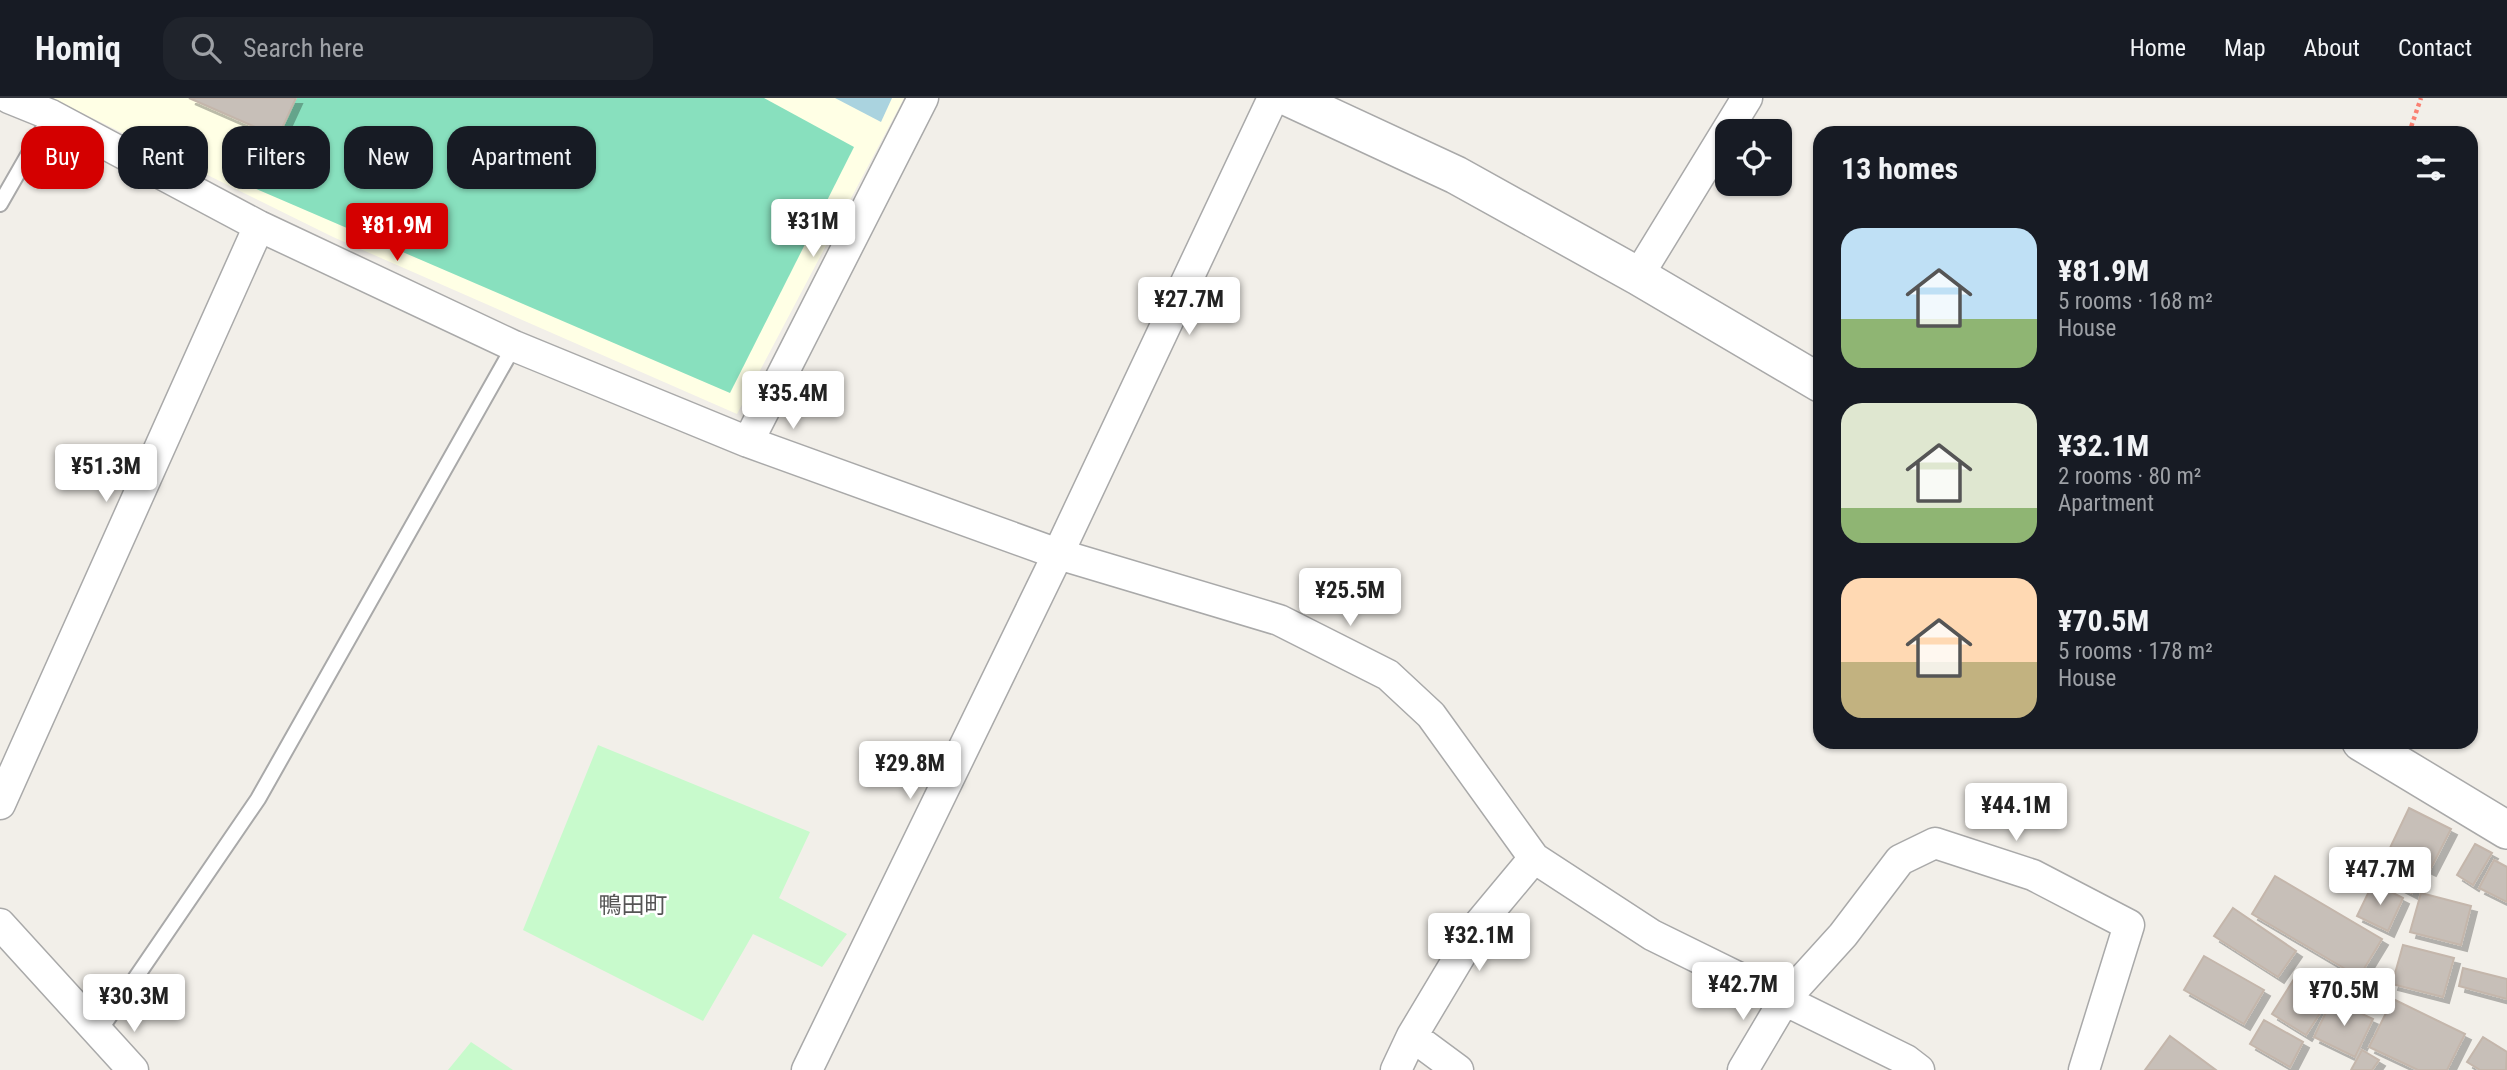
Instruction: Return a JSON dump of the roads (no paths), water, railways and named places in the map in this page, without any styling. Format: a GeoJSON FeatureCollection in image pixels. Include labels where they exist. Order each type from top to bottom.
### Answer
{"type":"FeatureCollection","features":[{"type":"Feature","properties":{"kind":"street"},"geometry":{"type":"LineString","coordinates":[[9,98],[51,115],[259,226],[514,346],[748,442],[1058,554],[1279,620],[1388,675],[1431,715],[1534,858],[1651,935],[1786,999],[1906,1060],[1919,1070]]}},
{"type":"Feature","properties":{"kind":"street"},"geometry":{"type":"LineString","coordinates":[[748,442],[923,98]]}},
{"type":"Feature","properties":{"kind":"street"},"geometry":{"type":"LineString","coordinates":[[807,1070],[1058,554],[1273,98]]}},
{"type":"Feature","properties":{"kind":"street"},"geometry":{"type":"LineString","coordinates":[[1290,98],[1456,175],[1638,276],[1813,379]]}},
{"type":"Feature","properties":{"kind":"street"},"geometry":{"type":"LineString","coordinates":[[1638,276],[1747,98]]}},
{"type":"Feature","properties":{"kind":"street"},"geometry":{"type":"LineString","coordinates":[[0,804],[259,226]]}},
{"type":"Feature","properties":{"kind":"street"},"geometry":{"type":"LineString","coordinates":[[2373,749],[2507,830]]}},
{"type":"Feature","properties":{"kind":"street"},"geometry":{"type":"LineString","coordinates":[[1743,1070],[1786,999],[1843,935],[1900,860],[1935,843],[2033,876],[2129,925],[2084,1070]]}},
{"type":"Feature","properties":{"kind":"street"},"geometry":{"type":"LineString","coordinates":[[1396,1070],[1412,1036],[1479,924],[1534,858]]}},
{"type":"Feature","properties":{"kind":"street"},"geometry":{"type":"LineString","coordinates":[[0,924],[133,1070]]}},
{"type":"Feature","properties":{"kind":"street"},"geometry":{"type":"LineString","coordinates":[[1412,1036],[1458,1070]]}},
{"type":"Feature","properties":{"kind":"lane"},"geometry":{"type":"LineString","coordinates":[[0,204],[51,115]]}},
{"type":"Feature","properties":{"kind":"lane"},"geometry":{"type":"LineString","coordinates":[[98,1033],[258,799],[514,346]]}},
{"type":"Feature","properties":{"kind":"water"},"geometry":{"type":"Polygon","coordinates":[[[835,98],[892,98],[881,122],[835,98]]]}},
{"type":"Feature","properties":{"kind":"district","name":"鴨田町"},"geometry":{"type":"Point","coordinates":[633,905]}}]}
